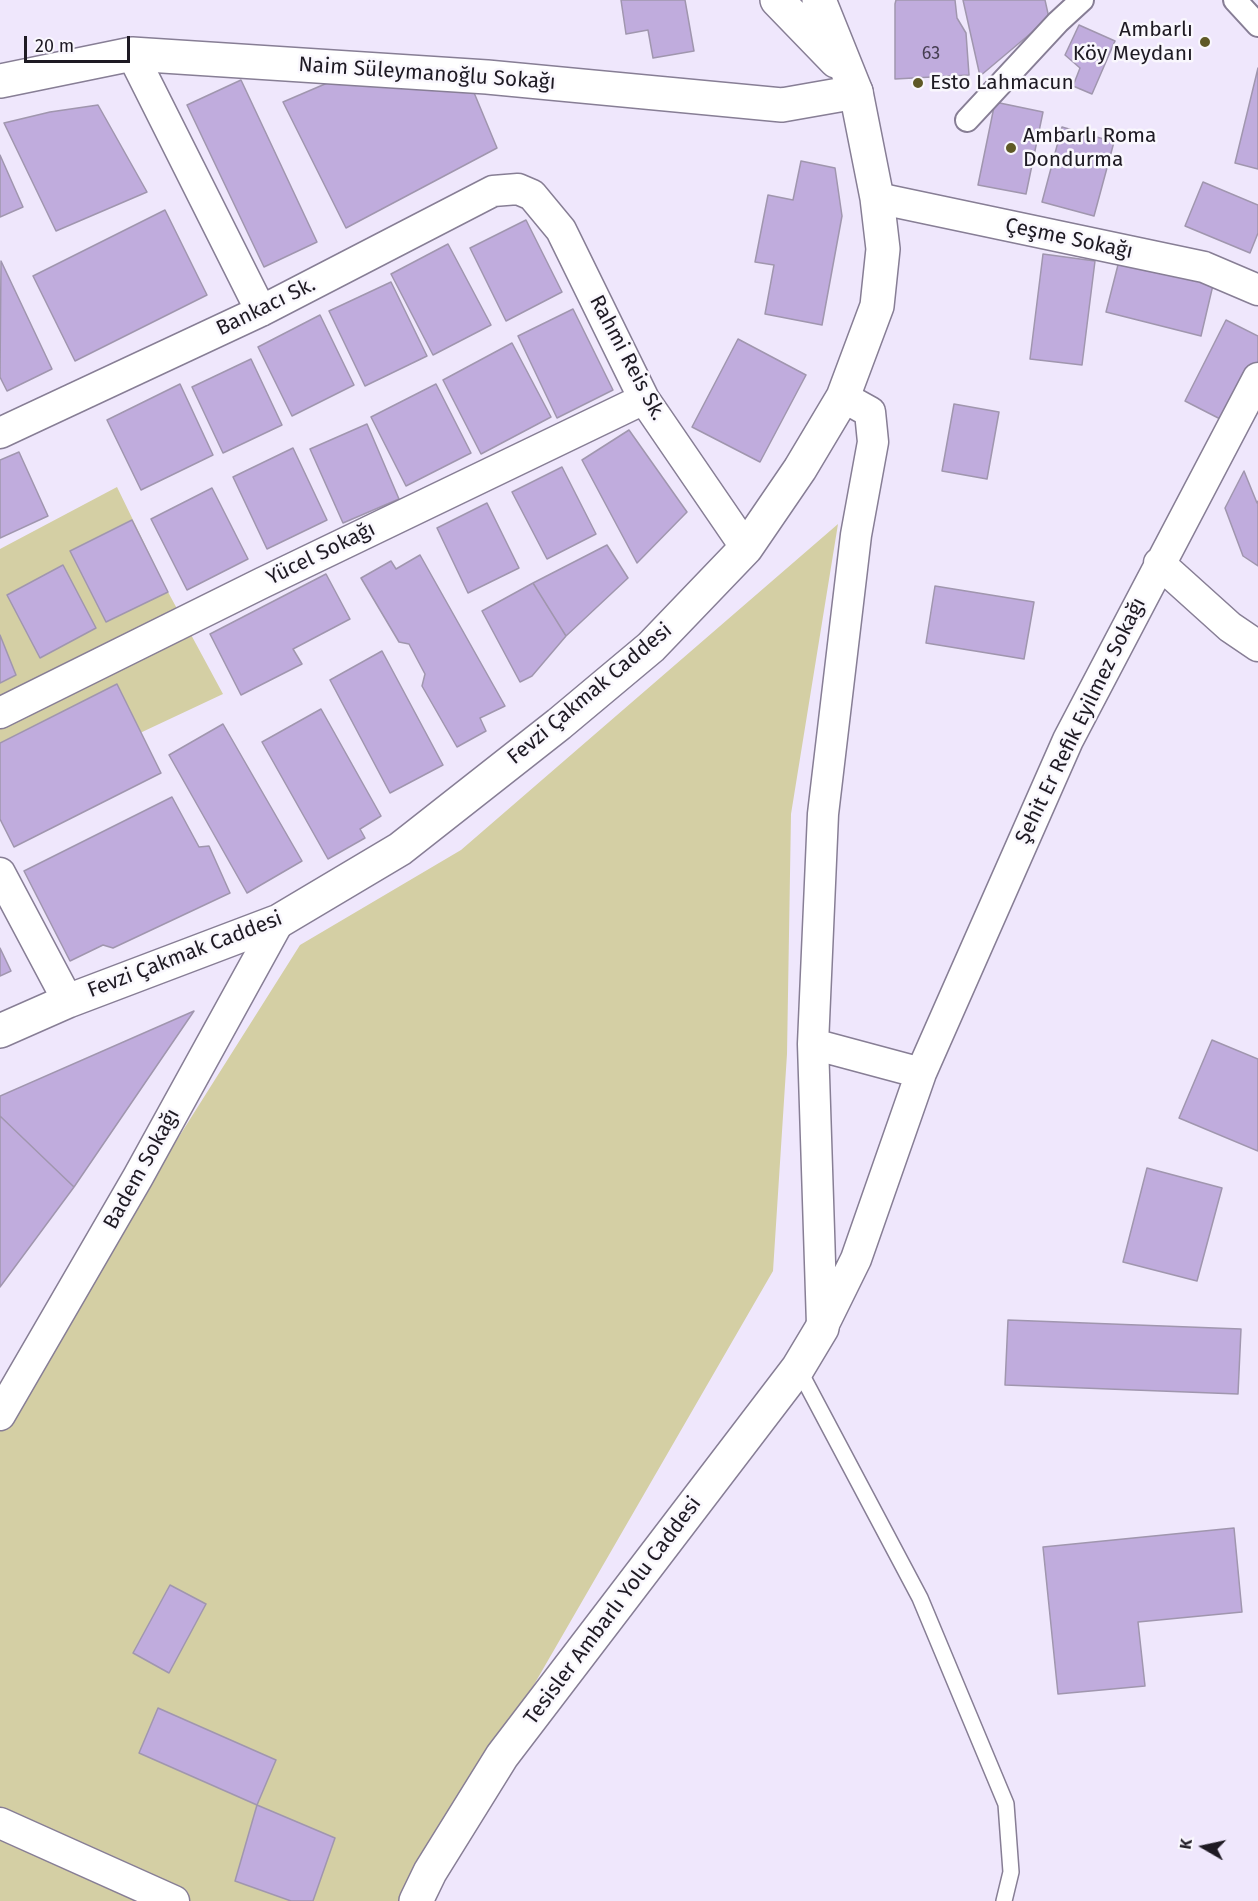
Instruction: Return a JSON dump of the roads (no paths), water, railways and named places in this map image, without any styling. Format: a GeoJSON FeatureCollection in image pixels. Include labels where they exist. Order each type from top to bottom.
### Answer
{"type":"FeatureCollection","features":[{"type":"Feature","properties":{"kind":"main road"},"geometry":{"type":"LineString","coordinates":[[777,0],[822,45],[853,85]]}},
{"type":"Feature","properties":{"kind":"main road","name":"Fevzi Çakmak Caddesi"},"geometry":{"type":"LineString","coordinates":[[0,1031],[68,1001],[279,921],[400,849],[651,647],[746,548],[800,469],[843,397],[877,306],[883,249],[876,198],[853,85],[819,0]]}},
{"type":"Feature","properties":{"kind":"main road","name":"Naim Süleymanoğlu Sokağı"},"geometry":{"type":"LineString","coordinates":[[0,81],[132,54],[487,77],[782,105],[853,85]]}},
{"type":"Feature","properties":{"kind":"main road","name":"Tesisler Ambarlı Yolu Caddesi"},"geometry":{"type":"LineString","coordinates":[[416,1901],[430,1872],[502,1756],[798,1368],[822,1328]]}},
{"type":"Feature","properties":{"kind":"street"},"geometry":{"type":"LineString","coordinates":[[968,120],[1058,22],[1082,0]]}},
{"type":"Feature","properties":{"kind":"street"},"geometry":{"type":"LineString","coordinates":[[1235,0],[1258,25]]}},
{"type":"Feature","properties":{"kind":"street"},"geometry":{"type":"LineString","coordinates":[[132,54],[261,311]]}},
{"type":"Feature","properties":{"kind":"street","name":"Bankacı Sk."},"geometry":{"type":"LineString","coordinates":[[0,433],[261,311],[493,191],[518,189],[532,195]]}},
{"type":"Feature","properties":{"kind":"street","name":"Rahmi Reis Sk."},"geometry":{"type":"LineString","coordinates":[[532,195],[561,230],[644,399],[746,548]]}},
{"type":"Feature","properties":{"kind":"street","name":"Çeşme Sokağı"},"geometry":{"type":"LineString","coordinates":[[876,198],[1204,267],[1258,290]]}},
{"type":"Feature","properties":{"kind":"street","name":"Şehit Er Refik Eyilmez Sokağı"},"geometry":{"type":"LineString","coordinates":[[822,1328],[856,1259],[921,1073],[1068,740],[1159,562],[1258,378]]}},
{"type":"Feature","properties":{"kind":"street"},"geometry":{"type":"LineString","coordinates":[[822,1328],[813,1044],[823,814],[856,536],[873,442],[870,412],[843,397]]}},
{"type":"Feature","properties":{"kind":"street","name":"Yücel Sokağı"},"geometry":{"type":"LineString","coordinates":[[0,713],[262,583],[644,399]]}},
{"type":"Feature","properties":{"kind":"street"},"geometry":{"type":"LineString","coordinates":[[1159,562],[1230,627],[1258,646]]}},
{"type":"Feature","properties":{"kind":"street"},"geometry":{"type":"LineString","coordinates":[[0,873],[68,1001]]}},
{"type":"Feature","properties":{"kind":"street","name":"Badem Sokağı"},"geometry":{"type":"LineString","coordinates":[[0,1415],[138,1177],[279,921]]}},
{"type":"Feature","properties":{"kind":"street"},"geometry":{"type":"LineString","coordinates":[[813,1044],[921,1073]]}},
{"type":"Feature","properties":{"kind":"street"},"geometry":{"type":"LineString","coordinates":[[0,1823],[174,1901]]}},
{"type":"Feature","properties":{"kind":"lane"},"geometry":{"type":"LineString","coordinates":[[798,1368],[920,1598],[1006,1804],[1011,1872],[1004,1901]]}},
{"type":"Feature","properties":{"kind":"place","name":"Ambarlı Köy Meydanı"},"geometry":{"type":"Point","coordinates":[1205,42]}},
{"type":"Feature","properties":{"kind":"place","name":"Esto Lahmacun"},"geometry":{"type":"Point","coordinates":[918,83]}},
{"type":"Feature","properties":{"kind":"place","name":"Ambarlı Roma Dondurma"},"geometry":{"type":"Point","coordinates":[1011,148]}}]}
